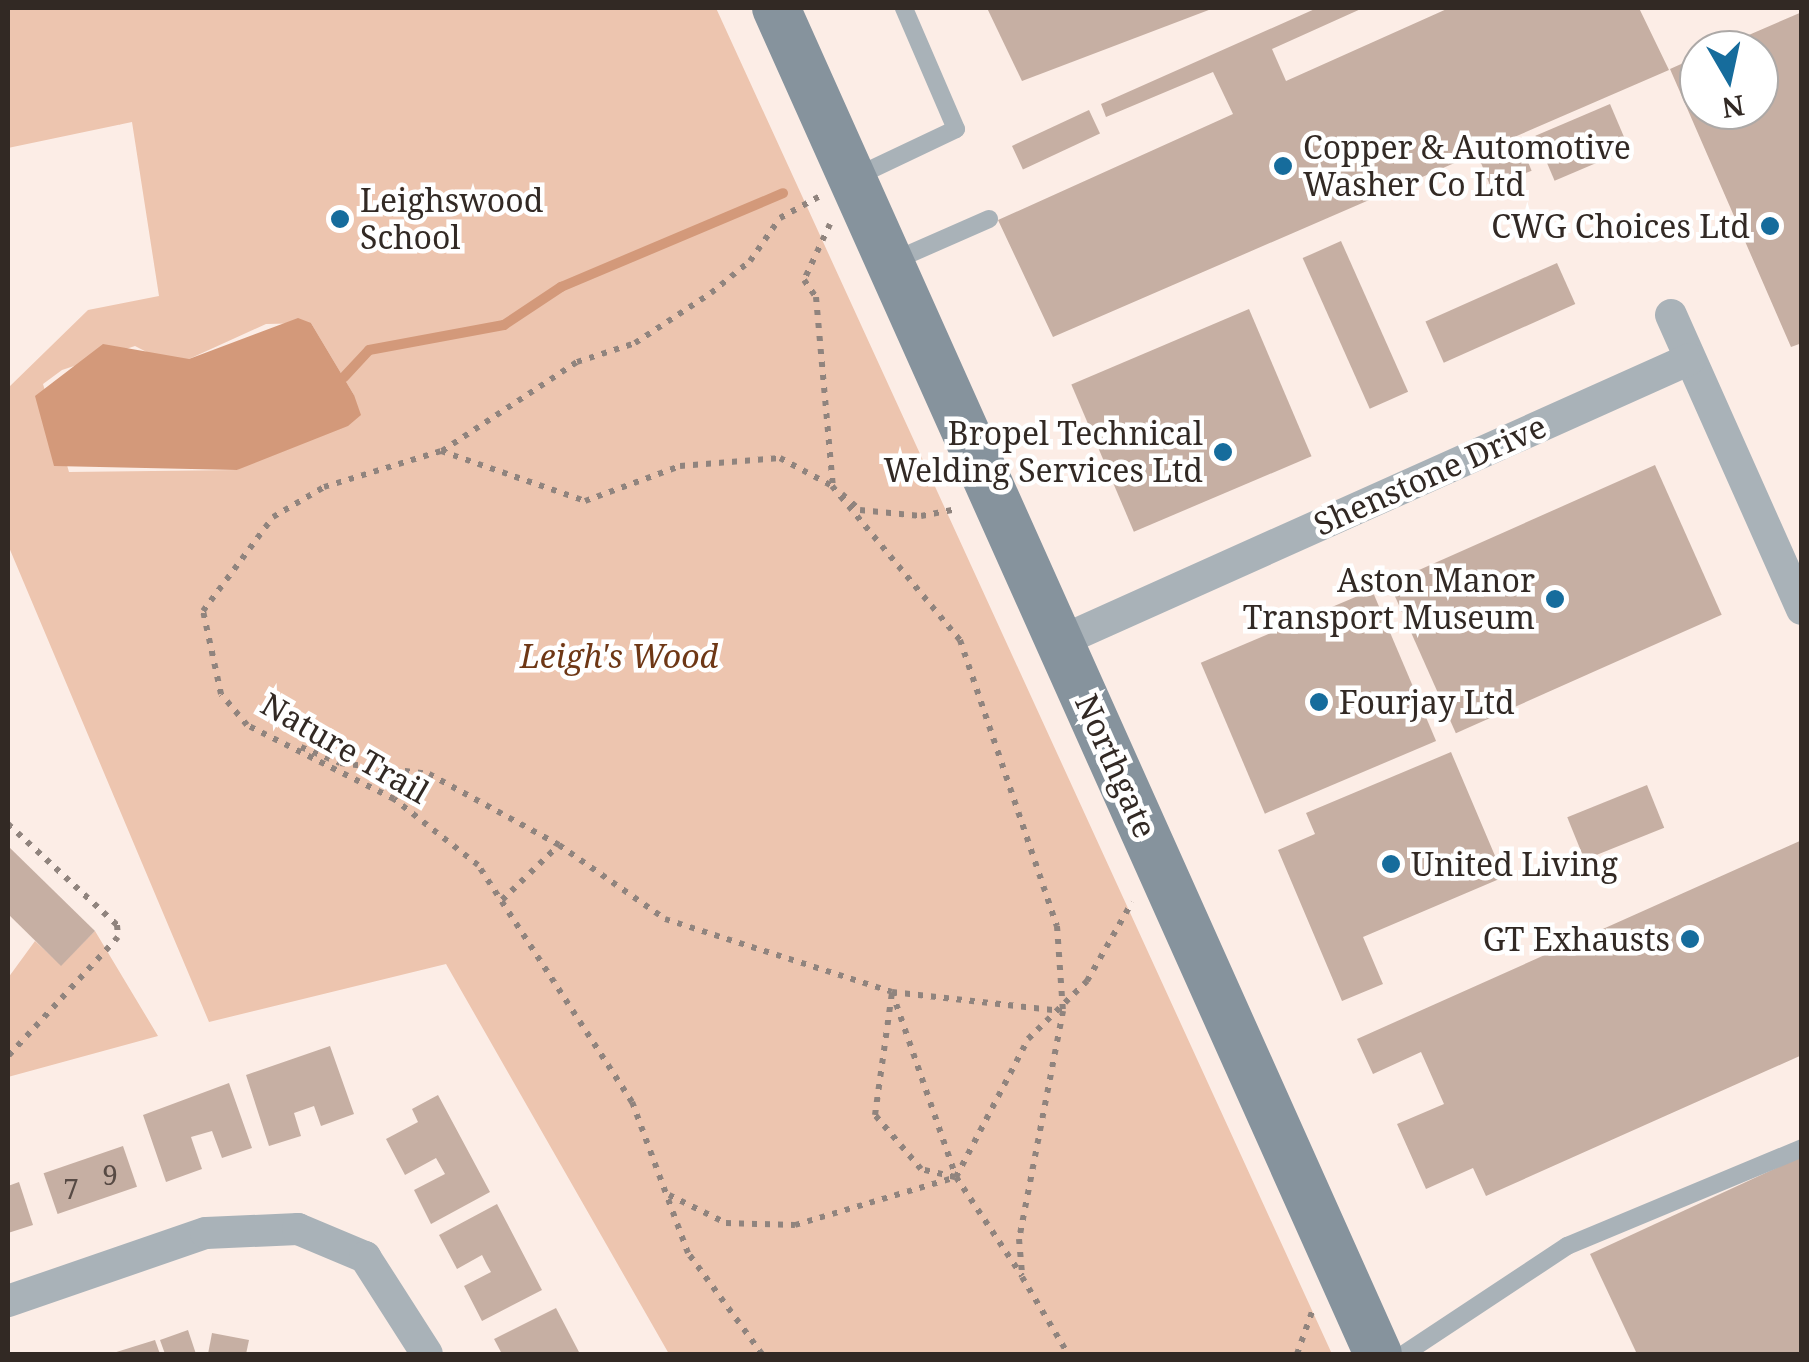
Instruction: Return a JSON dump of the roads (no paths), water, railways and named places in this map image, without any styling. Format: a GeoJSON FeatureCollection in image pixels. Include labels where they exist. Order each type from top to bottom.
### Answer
{"type":"FeatureCollection","features":[{"type":"Feature","properties":{"kind":"main road","name":"Northgate"},"geometry":{"type":"LineString","coordinates":[[776,8],[1378,1354]]}},
{"type":"Feature","properties":{"kind":"street"},"geometry":{"type":"LineString","coordinates":[[1671,315],[1802,609]]}},
{"type":"Feature","properties":{"kind":"street","name":"Shenstone Drive"},"geometry":{"type":"LineString","coordinates":[[1060,641],[1690,359]]}},
{"type":"Feature","properties":{"kind":"street"},"geometry":{"type":"LineString","coordinates":[[8,1301],[206,1233],[298,1229],[365,1257],[427,1354]]}},
{"type":"Feature","properties":{"kind":"lane"},"geometry":{"type":"LineString","coordinates":[[853,178],[956,129],[904,8]]}},
{"type":"Feature","properties":{"kind":"lane"},"geometry":{"type":"LineString","coordinates":[[890,262],[989,220]]}},
{"type":"Feature","properties":{"kind":"lane"},"geometry":{"type":"LineString","coordinates":[[1404,1354],[1567,1246],[1802,1148]]}},
{"type":"Feature","properties":{"kind":"waterway"},"geometry":{"type":"LineString","coordinates":[[344,377],[369,350],[504,325],[561,287],[783,193]]}},
{"type":"Feature","properties":{"kind":"place","name":"Copper & Automotive Washer Co Ltd"},"geometry":{"type":"Point","coordinates":[1283,166]}},
{"type":"Feature","properties":{"kind":"place","name":"Leighswood School"},"geometry":{"type":"Point","coordinates":[340,219]}},
{"type":"Feature","properties":{"kind":"place","name":"CWG Choices Ltd"},"geometry":{"type":"Point","coordinates":[1770,226]}},
{"type":"Feature","properties":{"kind":"place","name":"Bropel Technical Welding Services Ltd"},"geometry":{"type":"Point","coordinates":[1223,452]}},
{"type":"Feature","properties":{"kind":"place","name":"Aston Manor Transport Museum"},"geometry":{"type":"Point","coordinates":[1555,599]}},
{"type":"Feature","properties":{"kind":"place","name":"Fourjay Ltd"},"geometry":{"type":"Point","coordinates":[1319,702]}},
{"type":"Feature","properties":{"kind":"place","name":"United Living"},"geometry":{"type":"Point","coordinates":[1391,864]}},
{"type":"Feature","properties":{"kind":"place","name":"GT Exhausts"},"geometry":{"type":"Point","coordinates":[1690,939]}},
{"type":"Feature","properties":{"kind":"park label","name":"Leigh's Wood"},"geometry":{"type":"Point","coordinates":[619,656]}}]}
